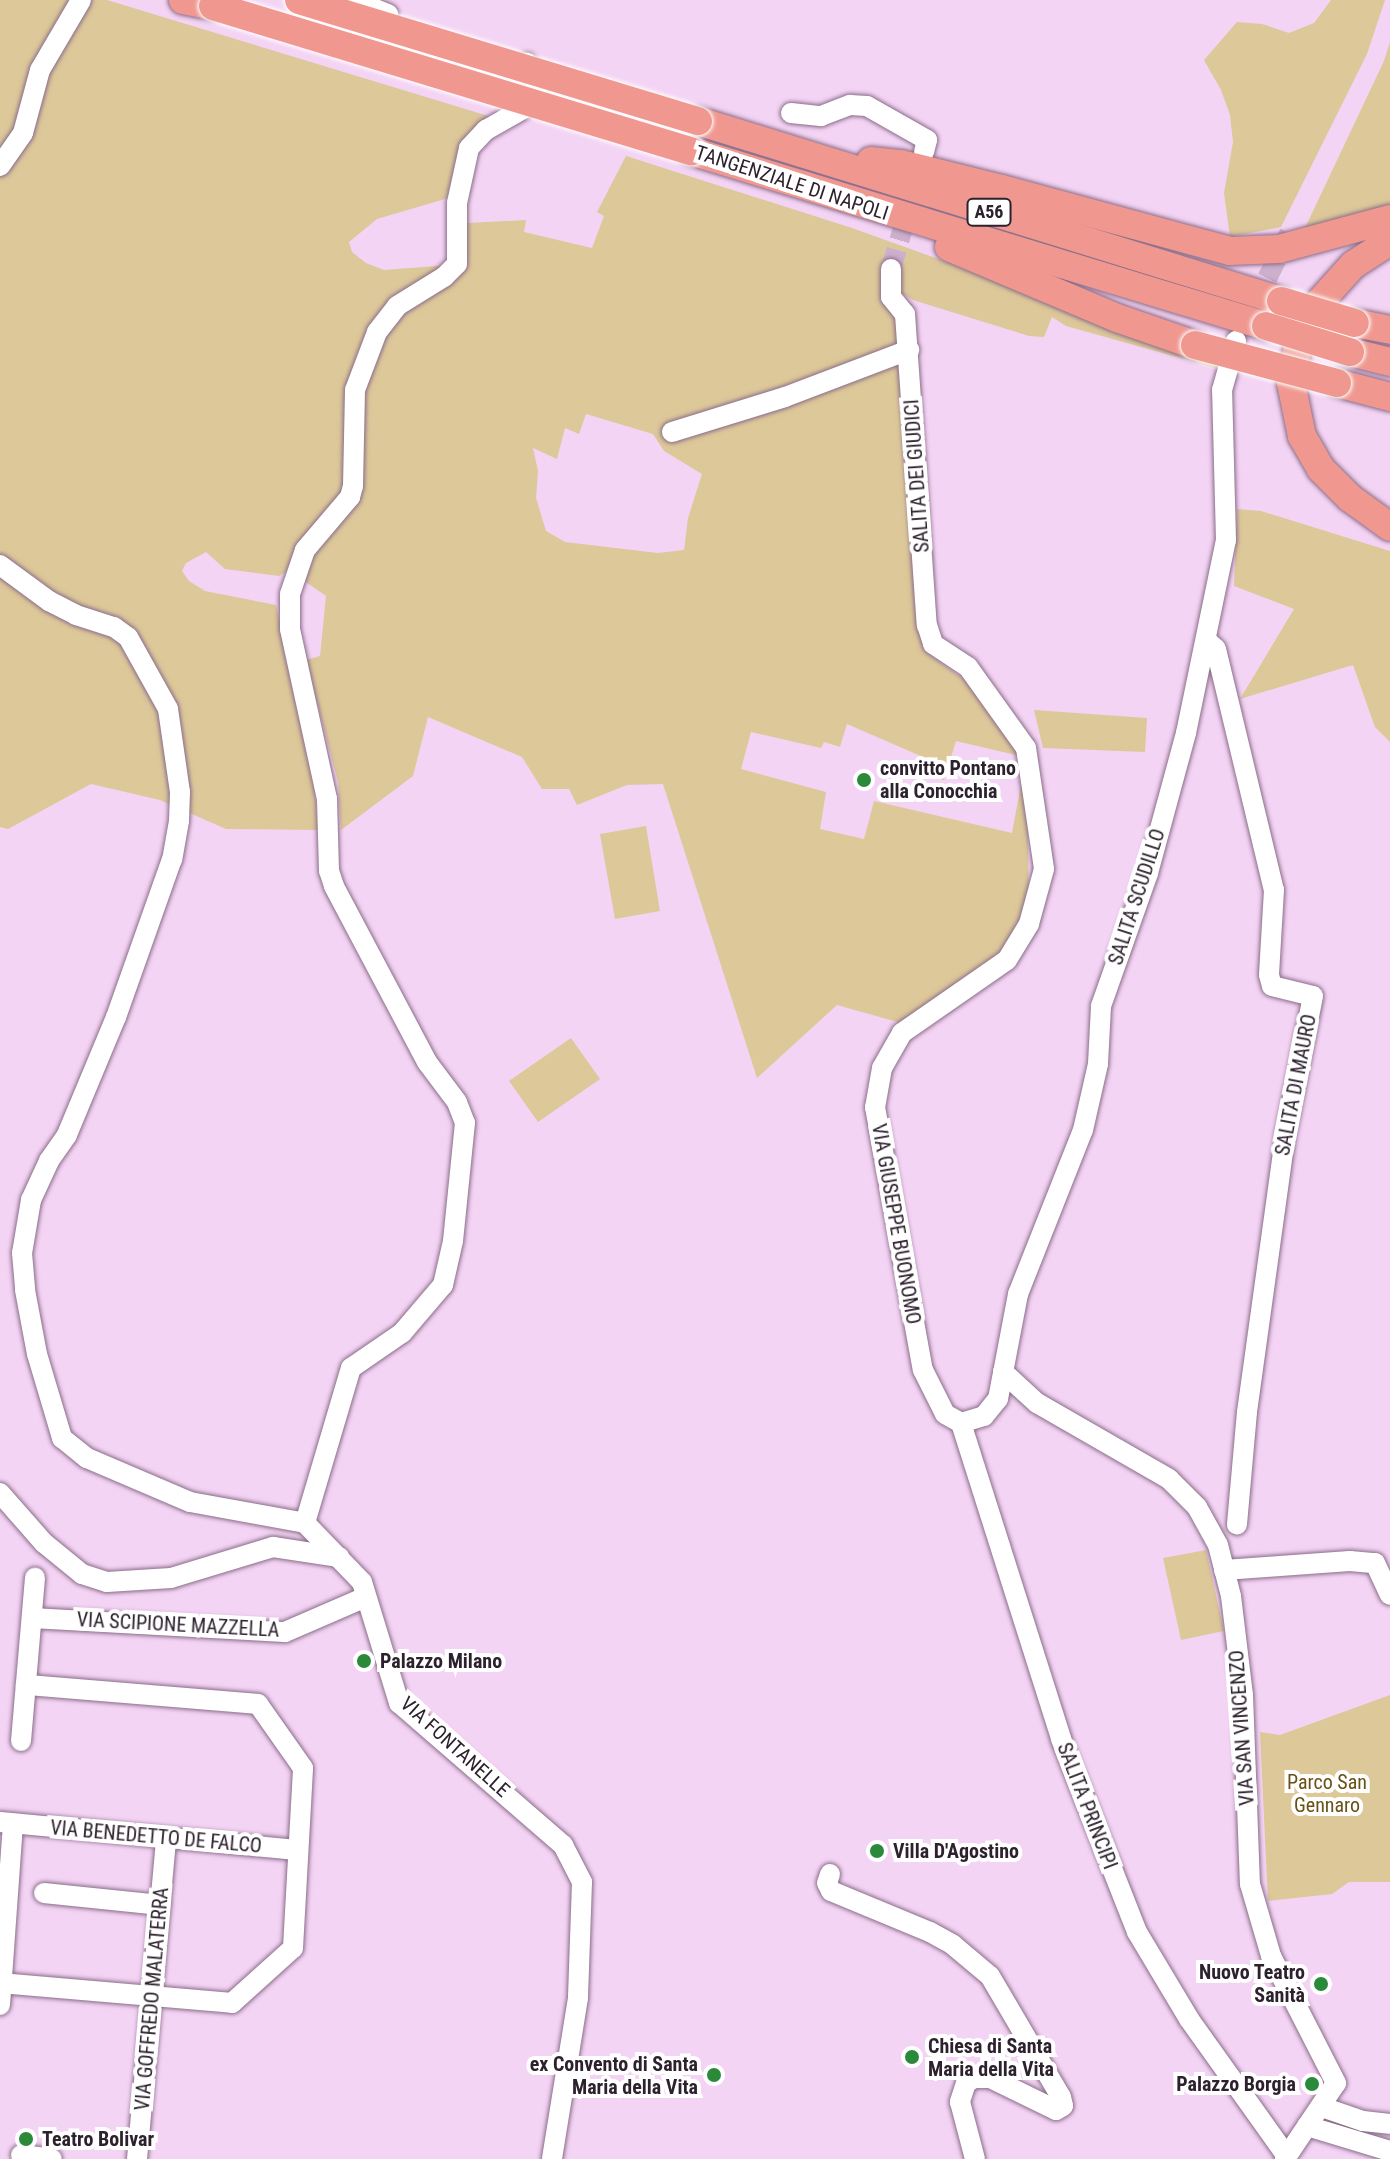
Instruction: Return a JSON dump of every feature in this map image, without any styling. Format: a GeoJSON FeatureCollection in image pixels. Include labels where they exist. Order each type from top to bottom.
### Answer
{"type":"FeatureCollection","features":[{"type":"Feature","properties":{"kind":"highway","name":"TANGENZIALE DI NAPOLI"},"geometry":{"type":"LineString","coordinates":[[183,0],[204,3],[831,196],[1390,362]]}},
{"type":"Feature","properties":{"kind":"highway","name":"TANGENZIALE DI NAPOLI"},"geometry":{"type":"LineString","coordinates":[[299,0],[1281,301],[1390,330]]}},
{"type":"Feature","properties":{"kind":"highway"},"geometry":{"type":"LineString","coordinates":[[816,156],[901,164],[1230,251],[1279,249],[1390,219]]}},
{"type":"Feature","properties":{"kind":"highway"},"geometry":{"type":"LineString","coordinates":[[831,196],[1117,318],[1195,345],[1390,397]]}},
{"type":"Feature","properties":{"kind":"highway"},"geometry":{"type":"LineString","coordinates":[[1390,241],[1353,265],[1317,305],[1299,341],[1291,383],[1302,436],[1321,469],[1350,498],[1390,527]]}},
{"type":"Feature","properties":{"kind":"highway"},"geometry":{"type":"LineString","coordinates":[[1390,253],[1358,275],[1329,307],[1307,352],[1302,386],[1307,421],[1326,459],[1353,488],[1390,515]]}},
{"type":"Feature","properties":{"kind":"street"},"geometry":{"type":"LineString","coordinates":[[0,166],[23,133],[40,70],[81,0]]}},
{"type":"Feature","properties":{"kind":"street"},"geometry":{"type":"LineString","coordinates":[[0,565],[49,601],[76,615],[114,627],[128,637],[168,709],[180,792],[179,821],[172,859],[116,1017],[67,1135],[49,1161],[31,1200],[23,1265],[46,1389],[62,1438],[87,1458],[190,1502],[305,1523],[351,1368],[402,1333],[443,1285],[455,1226],[465,1123],[457,1102],[427,1062],[329,871],[327,799],[290,629],[290,594],[305,550],[350,497],[353,486],[355,390],[377,332],[397,306],[453,270],[459,255],[457,203],[469,148],[486,130],[528,106],[537,88],[532,68],[514,53],[353,0]]}},
{"type":"Feature","properties":{"kind":"street"},"geometry":{"type":"LineString","coordinates":[[791,113],[821,116],[850,105],[867,106],[927,140],[924,152]]}},
{"type":"Feature","properties":{"kind":"street","name":"SALITA DEI GIUDICI"},"geometry":{"type":"LineString","coordinates":[[891,269],[891,297],[905,314],[909,350],[927,625],[933,644],[968,667]]}},
{"type":"Feature","properties":{"kind":"street","name":"SALITA SCUDILLO"},"geometry":{"type":"LineString","coordinates":[[961,1423],[984,1416],[998,1399],[1018,1294],[1083,1130],[1098,1064],[1101,1006],[1148,873],[1186,733],[1226,540],[1222,390],[1236,341]]}},
{"type":"Feature","properties":{"kind":"street"},"geometry":{"type":"LineString","coordinates":[[672,432],[785,397],[909,350]]}},
{"type":"Feature","properties":{"kind":"street","name":"SALITA DI MAURO"},"geometry":{"type":"LineString","coordinates":[[1206,640],[1216,649],[1274,890],[1269,975],[1272,986],[1313,996],[1285,1138],[1247,1412],[1237,1525]]}},
{"type":"Feature","properties":{"kind":"street","name":"VIA GIUSEPPE BUONOMO"},"geometry":{"type":"LineString","coordinates":[[961,1423],[945,1414],[923,1370],[875,1107],[882,1068],[902,1033],[1007,960],[1029,924],[1044,869],[1026,748],[968,667]]}},
{"type":"Feature","properties":{"kind":"street","name":"VIA SAN VINCENZO"},"geometry":{"type":"LineString","coordinates":[[1003,1372],[1047,1410],[1169,1479],[1197,1507],[1218,1545],[1243,1695],[1250,1884],[1271,1956],[1336,2083],[1286,2157]]}},
{"type":"Feature","properties":{"kind":"street","name":"SALITA PRINCIPI"},"geometry":{"type":"LineString","coordinates":[[961,1423],[1061,1739],[1137,1932],[1189,2019],[1286,2157]]}},
{"type":"Feature","properties":{"kind":"street"},"geometry":{"type":"LineString","coordinates":[[0,1493],[44,1543],[82,1574],[107,1582],[171,1578],[273,1547],[339,1557]]}},
{"type":"Feature","properties":{"kind":"street","name":"VIA FONTANELLE"},"geometry":{"type":"LineString","coordinates":[[305,1523],[362,1582],[399,1703],[563,1845],[582,1882],[578,1998],[552,2159]]}},
{"type":"Feature","properties":{"kind":"street"},"geometry":{"type":"LineString","coordinates":[[1224,1570],[1350,1561],[1382,1571],[1390,1595]]}},
{"type":"Feature","properties":{"kind":"street"},"geometry":{"type":"LineString","coordinates":[[21,1741],[35,1578]]}},
{"type":"Feature","properties":{"kind":"street","name":"VIA SCIPIONE MAZZELLA"},"geometry":{"type":"LineString","coordinates":[[32,1618],[285,1632],[366,1597]]}},
{"type":"Feature","properties":{"kind":"street"},"geometry":{"type":"LineString","coordinates":[[0,1983],[232,2003],[293,1948],[303,1768],[258,1704],[26,1685]]}},
{"type":"Feature","properties":{"kind":"street"},"geometry":{"type":"LineString","coordinates":[[0,2005],[7,1823]]}},
{"type":"Feature","properties":{"kind":"street","name":"VIA BENEDETTO DE FALCO"},"geometry":{"type":"LineString","coordinates":[[7,1823],[298,1850]]}},
{"type":"Feature","properties":{"kind":"street","name":"VIA GOFFREDO MALATERRA"},"geometry":{"type":"LineString","coordinates":[[137,2159],[166,1839]]}},
{"type":"Feature","properties":{"kind":"street"},"geometry":{"type":"LineString","coordinates":[[830,1874],[827,1883],[831,1891],[930,1932],[953,1945],[990,1976],[1061,2097],[1063,2106],[1056,2110],[990,2078],[974,2078],[966,2083],[960,2102],[975,2159]]}},
{"type":"Feature","properties":{"kind":"street"},"geometry":{"type":"LineString","coordinates":[[44,1893],[160,1905]]}},
{"type":"Feature","properties":{"kind":"street"},"geometry":{"type":"LineString","coordinates":[[1322,2107],[1363,2121],[1390,2124]]}},
{"type":"Feature","properties":{"kind":"street"},"geometry":{"type":"LineString","coordinates":[[1307,2126],[1390,2151]]}},
{"type":"Feature","properties":{"kind":"street"},"geometry":{"type":"LineString","coordinates":[[21,2155],[52,2159]]}},
{"type":"Feature","properties":{"kind":"green space"},"geometry":{"type":"Polygon","coordinates":[[[0,0],[107,0],[495,118],[463,141],[445,199],[377,219],[349,242],[352,252],[366,263],[384,270],[449,265],[376,323],[345,494],[293,555],[286,572],[279,576],[225,569],[206,552],[186,563],[182,571],[189,581],[205,591],[276,605],[313,772],[318,830],[226,829],[160,800],[91,784],[8,829],[0,827],[0,0]]]}},
{"type":"Feature","properties":{"kind":"green space"},"geometry":{"type":"Polygon","coordinates":[[[1331,0],[1385,0],[1367,54],[1281,227],[1230,237],[1224,193],[1233,142],[1230,115],[1221,90],[1204,60],[1237,22],[1262,24],[1289,33],[1314,23],[1331,0]]]}},
{"type":"Feature","properties":{"kind":"green space"},"geometry":{"type":"Polygon","coordinates":[[[1390,42],[1390,206],[1304,230],[1384,61],[1390,42]]]}},
{"type":"Feature","properties":{"kind":"green space"},"geometry":{"type":"Polygon","coordinates":[[[626,156],[852,228],[1217,359],[1216,368],[1066,326],[1052,317],[1044,337],[1029,336],[913,300],[899,292],[897,318],[920,615],[926,652],[969,683],[1025,757],[956,741],[944,780],[919,774],[923,757],[847,724],[840,747],[824,742],[821,748],[751,732],[741,769],[826,792],[820,829],[864,839],[874,801],[1012,833],[1022,779],[1027,778],[1029,902],[1003,949],[966,981],[901,1023],[837,1005],[757,1078],[663,784],[627,785],[577,805],[569,789],[542,789],[522,757],[428,717],[413,776],[341,830],[338,782],[306,660],[320,656],[326,596],[300,578],[312,554],[354,499],[364,380],[394,319],[453,280],[467,223],[526,220],[524,232],[592,248],[604,216],[597,212],[626,156]],[[586,414],[579,434],[565,428],[557,459],[533,448],[538,471],[536,498],[546,531],[565,542],[658,553],[684,550],[688,518],[702,474],[664,451],[653,434],[586,414]]]}},
{"type":"Feature","properties":{"kind":"green space"},"geometry":{"type":"Polygon","coordinates":[[[1237,509],[1261,511],[1390,551],[1390,742],[1375,727],[1353,665],[1240,699],[1294,609],[1234,586],[1237,509]]]}},
{"type":"Feature","properties":{"kind":"green space"},"geometry":{"type":"Polygon","coordinates":[[[1034,710],[1147,718],[1145,752],[1043,748],[1034,710]]]}},
{"type":"Feature","properties":{"kind":"green space"},"geometry":{"type":"Polygon","coordinates":[[[646,826],[660,911],[615,919],[600,834],[646,826]]]}},
{"type":"Feature","properties":{"kind":"green space"},"geometry":{"type":"Polygon","coordinates":[[[571,1038],[600,1079],[538,1122],[509,1081],[571,1038]]]}},
{"type":"Feature","properties":{"kind":"green space"},"geometry":{"type":"Polygon","coordinates":[[[1206,1550],[1224,1631],[1181,1640],[1163,1558],[1206,1550]]]}},
{"type":"Feature","properties":{"kind":"green space","name":"Parco San Gennaro"},"geometry":{"type":"Polygon","coordinates":[[[1390,1695],[1390,1882],[1349,1882],[1332,1894],[1268,1901],[1260,1732],[1280,1735],[1390,1695]]]}},
{"type":"Feature","properties":{"kind":"tunnel"},"geometry":{"type":"LineString","coordinates":[[891,269],[910,204]]}},
{"type":"Feature","properties":{"kind":"tunnel"},"geometry":{"type":"LineString","coordinates":[[1254,305],[1292,228]]}},
{"type":"Feature","properties":{"kind":"place","name":"convitto Pontano alla Conocchia"},"geometry":{"type":"Point","coordinates":[864,780]}},
{"type":"Feature","properties":{"kind":"place","name":"Palazzo Milano"},"geometry":{"type":"Point","coordinates":[364,1661]}},
{"type":"Feature","properties":{"kind":"place","name":"Villa D'Agostino"},"geometry":{"type":"Point","coordinates":[877,1851]}},
{"type":"Feature","properties":{"kind":"place","name":"Nuovo Teatro Sanità"},"geometry":{"type":"Point","coordinates":[1321,1984]}},
{"type":"Feature","properties":{"kind":"place","name":"Chiesa di Santa Maria della Vita"},"geometry":{"type":"Point","coordinates":[912,2057]}},
{"type":"Feature","properties":{"kind":"place","name":"ex Convento di Santa Maria della Vita"},"geometry":{"type":"Point","coordinates":[714,2075]}},
{"type":"Feature","properties":{"kind":"place","name":"Palazzo Borgia"},"geometry":{"type":"Point","coordinates":[1312,2084]}},
{"type":"Feature","properties":{"kind":"place","name":"Teatro Bolivar"},"geometry":{"type":"Point","coordinates":[26,2139]}}]}
